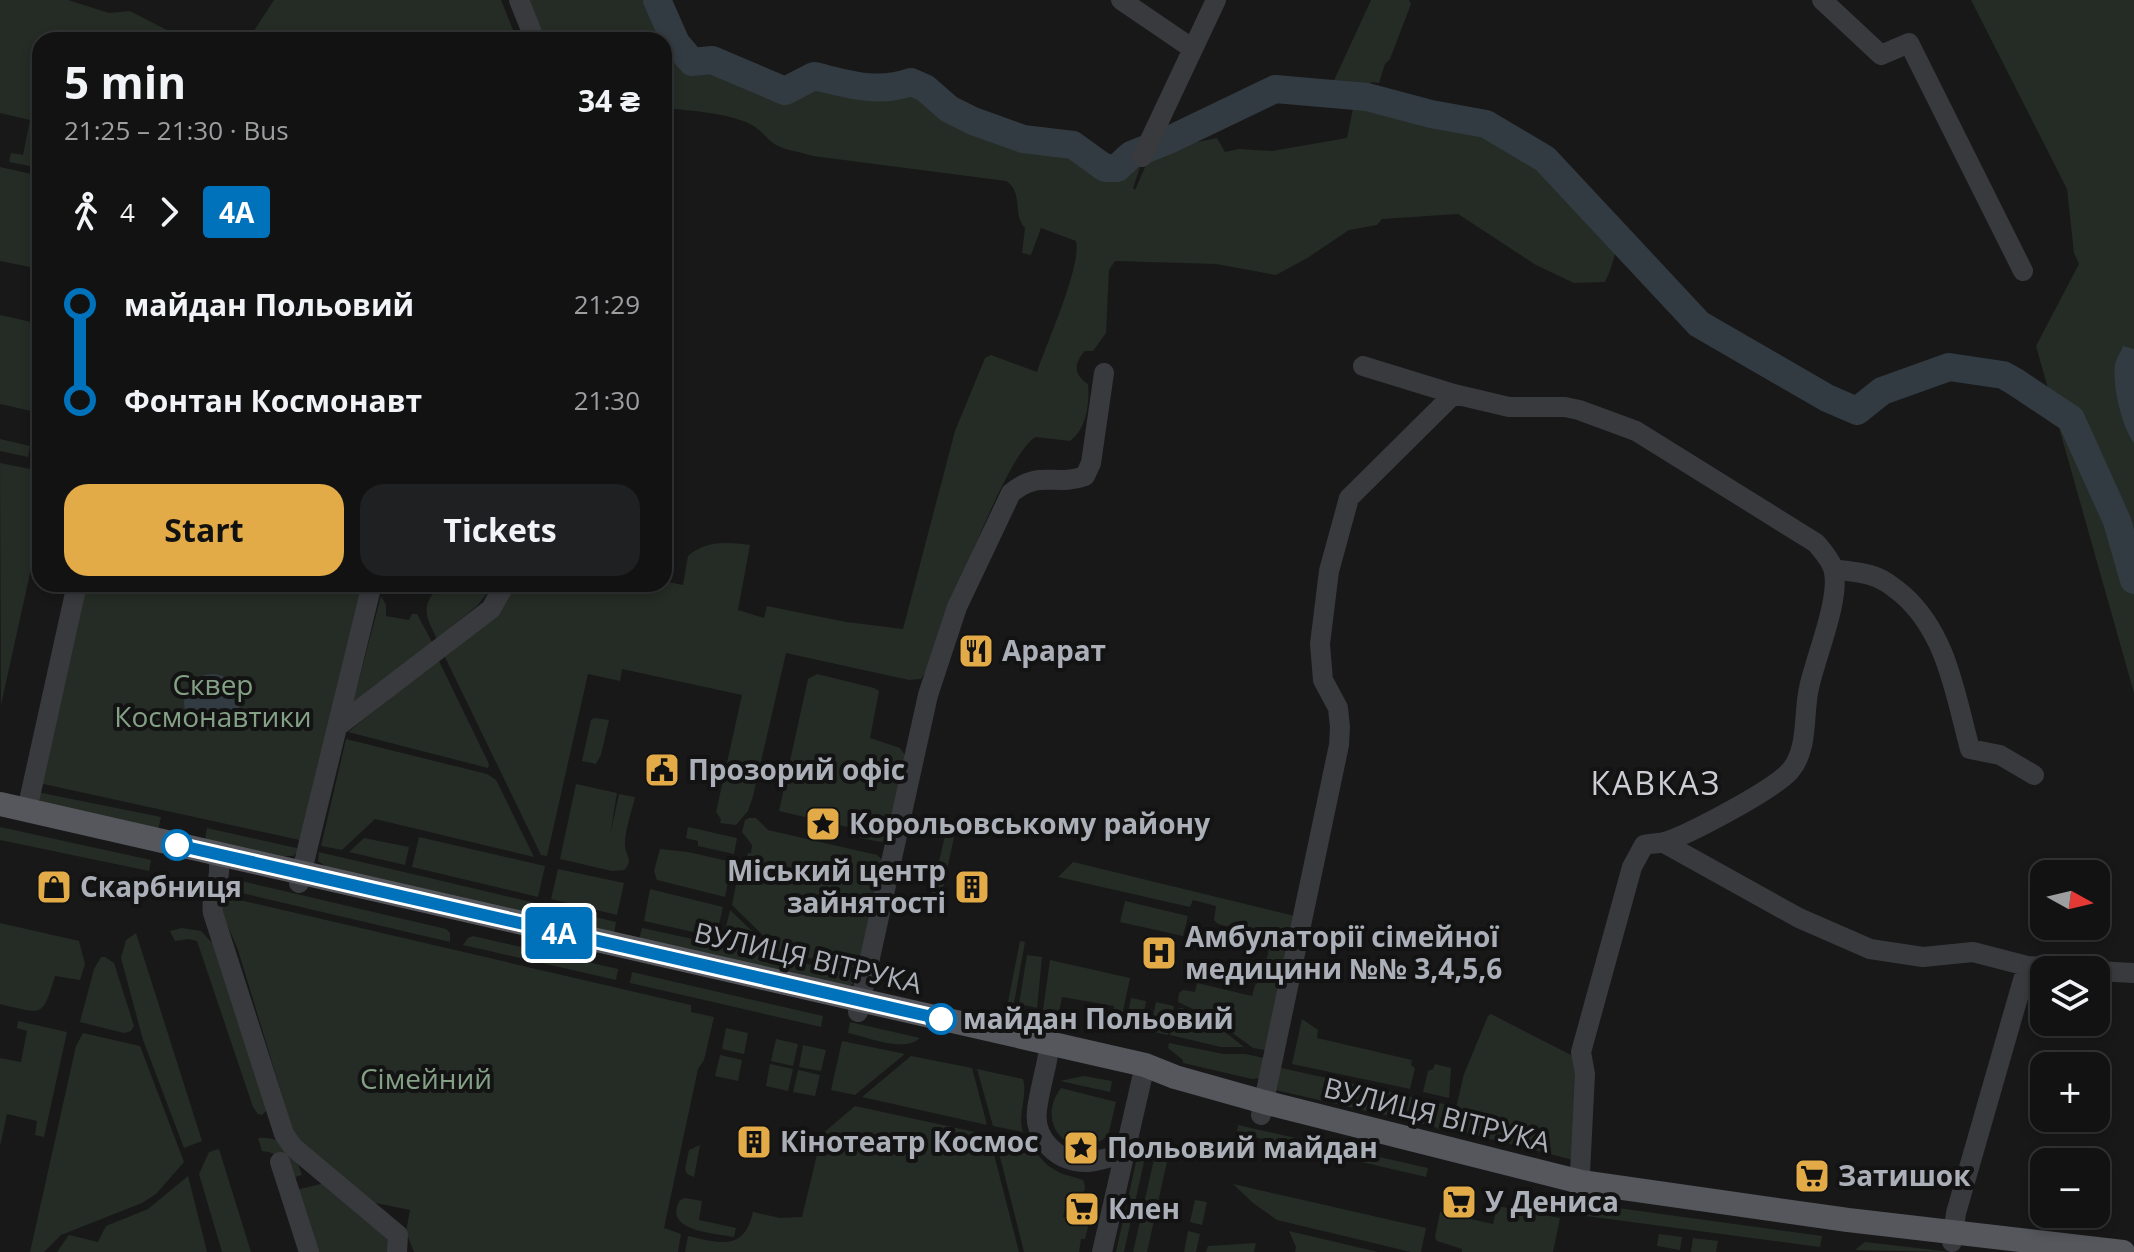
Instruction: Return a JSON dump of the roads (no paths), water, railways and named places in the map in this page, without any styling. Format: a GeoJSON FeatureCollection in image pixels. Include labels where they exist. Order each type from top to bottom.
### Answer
{"type":"FeatureCollection","features":[{"type":"Feature","properties":{"kind":"main road","name":"ВУЛИЦЯ ВІТРУКА"},"geometry":{"type":"LineString","coordinates":[[0,804],[300,878],[1144,1071]]}},
{"type":"Feature","properties":{"kind":"main road","name":"ВУЛИЦЯ ВІТРУКА"},"geometry":{"type":"LineString","coordinates":[[0,814],[219,865],[300,878]]}},
{"type":"Feature","properties":{"kind":"main road","name":"ВУЛИЦЯ ВІТРУКА"},"geometry":{"type":"LineString","coordinates":[[859,1006],[1048,1055],[1175,1077],[1263,1108],[1580,1187],[1953,1238],[2033,1252]]}},
{"type":"Feature","properties":{"kind":"main road","name":"ВУЛИЦЯ ВІТРУКА"},"geometry":{"type":"LineString","coordinates":[[1953,1238],[2123,1252]]}},
{"type":"Feature","properties":{"kind":"street"},"geometry":{"type":"LineString","coordinates":[[519,0],[532,32]]}},
{"type":"Feature","properties":{"kind":"street"},"geometry":{"type":"LineString","coordinates":[[1121,0],[1193,49]]}},
{"type":"Feature","properties":{"kind":"street"},"geometry":{"type":"LineString","coordinates":[[1142,157],[1216,0]]}},
{"type":"Feature","properties":{"kind":"street"},"geometry":{"type":"LineString","coordinates":[[1822,0],[1881,55],[1909,43],[2023,271]]}},
{"type":"Feature","properties":{"kind":"street"},"geometry":{"type":"LineString","coordinates":[[1363,366],[1509,407],[1565,407],[1636,431],[1816,543],[1834,569],[1829,616],[1808,688],[1800,750],[1791,770],[1716,818],[1664,843]]}},
{"type":"Feature","properties":{"kind":"street"},"geometry":{"type":"LineString","coordinates":[[859,1006],[928,695],[957,607],[1011,493],[1024,482],[1042,478],[1069,482],[1085,476],[1091,463],[1104,373]]}},
{"type":"Feature","properties":{"kind":"street"},"geometry":{"type":"LineString","coordinates":[[1263,1108],[1339,745],[1338,708],[1323,680],[1320,644],[1329,571],[1339,529],[1349,498],[1454,394]]}},
{"type":"Feature","properties":{"kind":"street"},"geometry":{"type":"LineString","coordinates":[[1834,569],[1872,575],[1890,584],[1914,605],[1929,623],[1944,655],[1970,749],[2000,755],[2034,775]]}},
{"type":"Feature","properties":{"kind":"street"},"geometry":{"type":"LineString","coordinates":[[27,810],[75,592]]}},
{"type":"Feature","properties":{"kind":"street"},"geometry":{"type":"LineString","coordinates":[[300,878],[370,592]]}},
{"type":"Feature","properties":{"kind":"street"},"geometry":{"type":"LineString","coordinates":[[338,726],[491,609],[501,592]]}},
{"type":"Feature","properties":{"kind":"street"},"geometry":{"type":"LineString","coordinates":[[1580,1187],[1585,1074],[1581,1052],[1632,867],[1644,845],[1664,843],[1799,918],[1856,944],[1907,956],[1973,952],[2030,966]]}},
{"type":"Feature","properties":{"kind":"street"},"geometry":{"type":"LineString","coordinates":[[219,865],[220,872],[212,898],[213,913],[284,1134],[293,1147],[398,1235],[397,1252]]}},
{"type":"Feature","properties":{"kind":"street"},"geometry":{"type":"LineString","coordinates":[[1953,1238],[1956,1213],[2027,966]]}},
{"type":"Feature","properties":{"kind":"street"},"geometry":{"type":"LineString","coordinates":[[2110,972],[2134,973]]}},
{"type":"Feature","properties":{"kind":"street"},"geometry":{"type":"LineString","coordinates":[[1048,1055],[1036,1112],[1045,1143],[1059,1155],[1077,1161],[1125,1154]]}},
{"type":"Feature","properties":{"kind":"street"},"geometry":{"type":"LineString","coordinates":[[1102,1252],[1144,1071]]}},
{"type":"Feature","properties":{"kind":"street"},"geometry":{"type":"LineString","coordinates":[[280,1162],[309,1252]]}},
{"type":"Feature","properties":{"kind":"waterway"},"geometry":{"type":"LineString","coordinates":[[657,0],[671,32]]}},
{"type":"Feature","properties":{"kind":"waterway"},"geometry":{"type":"LineString","coordinates":[[672,34],[692,62],[712,60],[785,91],[814,76],[874,87],[911,82],[925,88],[949,109],[973,121],[1023,139],[1073,145],[1105,168],[1117,168],[1131,155],[1275,89],[1367,97],[1431,114],[1486,124],[1545,159],[1699,324],[1827,398],[1857,411],[1882,391],[1949,367],[2003,375],[2071,419],[2117,521],[2134,580]]}},
{"type":"Feature","properties":{"kind":"place","name":"Арарат"},"geometry":{"type":"Point","coordinates":[976,651]}},
{"type":"Feature","properties":{"kind":"place","name":"Прозорий офіс"},"geometry":{"type":"Point","coordinates":[662,770]}},
{"type":"Feature","properties":{"kind":"place","name":"Корольовському району"},"geometry":{"type":"Point","coordinates":[823,824]}},
{"type":"Feature","properties":{"kind":"place","name":"Скарбниця"},"geometry":{"type":"Point","coordinates":[54,887]}},
{"type":"Feature","properties":{"kind":"place","name":"Міський центр зайнятості"},"geometry":{"type":"Point","coordinates":[972,887]}},
{"type":"Feature","properties":{"kind":"place","name":"Амбулаторії сімейної медицини №№ 3,4,5,6"},"geometry":{"type":"Point","coordinates":[1159,953]}},
{"type":"Feature","properties":{"kind":"place","name":"майдан Польовий"},"geometry":{"type":"Point","coordinates":[941,1019]}},
{"type":"Feature","properties":{"kind":"place","name":"Кінотеатр Космос"},"geometry":{"type":"Point","coordinates":[754,1142]}},
{"type":"Feature","properties":{"kind":"place","name":"Польовий майдан"},"geometry":{"type":"Point","coordinates":[1081,1148]}},
{"type":"Feature","properties":{"kind":"place","name":"Затишок"},"geometry":{"type":"Point","coordinates":[1812,1176]}},
{"type":"Feature","properties":{"kind":"place","name":"У Дениса"},"geometry":{"type":"Point","coordinates":[1459,1202]}},
{"type":"Feature","properties":{"kind":"place","name":"Клен"},"geometry":{"type":"Point","coordinates":[1082,1209]}},
{"type":"Feature","properties":{"kind":"district","name":"КАВКАЗ"},"geometry":{"type":"Point","coordinates":[1656,784]}},
{"type":"Feature","properties":{"kind":"park label","name":"Сквер Космонавтики"},"geometry":{"type":"Point","coordinates":[213,701]}},
{"type":"Feature","properties":{"kind":"park label","name":"Сімейний"},"geometry":{"type":"Point","coordinates":[426,1079]}}]}
